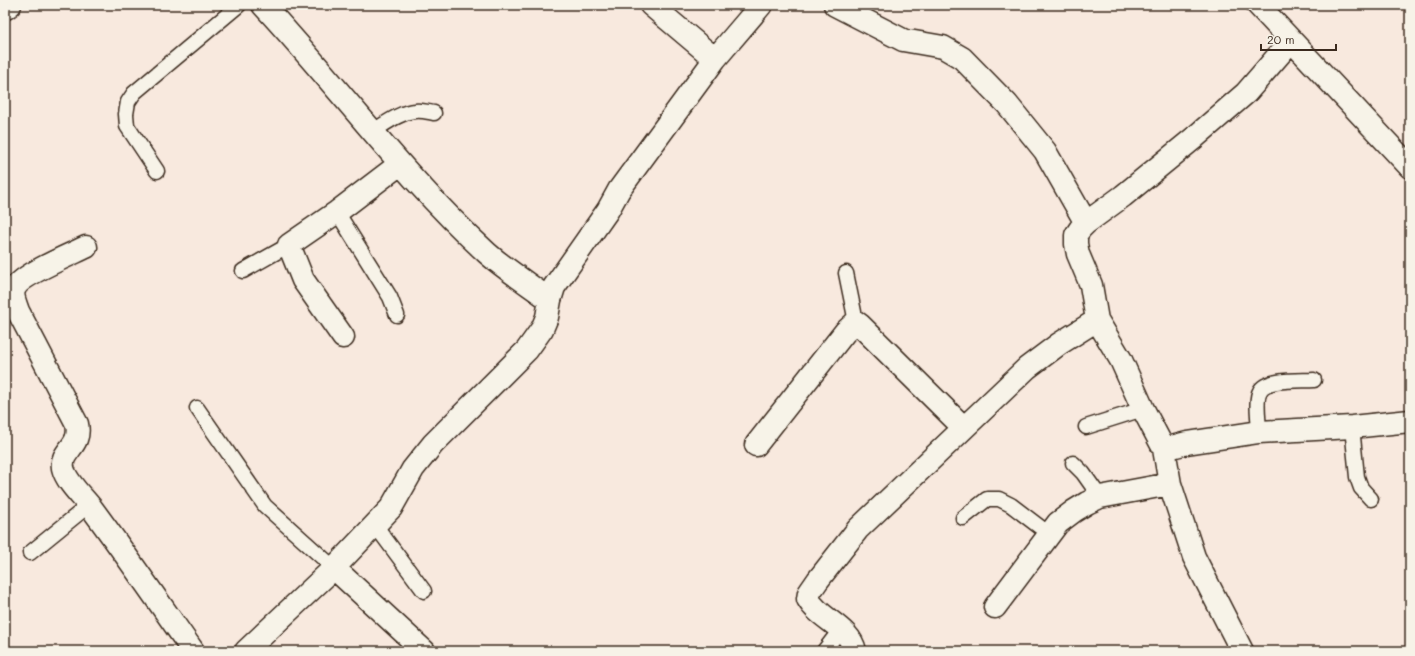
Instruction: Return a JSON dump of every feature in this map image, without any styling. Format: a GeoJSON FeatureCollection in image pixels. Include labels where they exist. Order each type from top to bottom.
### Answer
{"type":"FeatureCollection","features":[{"type":"Feature","properties":{"kind":"street"},"geometry":{"type":"LineString","coordinates":[[263,5],[400,164],[443,211],[488,254],[550,300]]}},
{"type":"Feature","properties":{"kind":"street"},"geometry":{"type":"LineString","coordinates":[[651,5],[715,59]]}},
{"type":"Feature","properties":{"kind":"street"},"geometry":{"type":"LineString","coordinates":[[246,651],[334,568],[391,508],[413,469],[433,444],[527,350],[542,329],[547,317],[554,287],[608,210],[619,190],[715,59],[761,5]]}},
{"type":"Feature","properties":{"kind":"street"},"geometry":{"type":"LineString","coordinates":[[835,5],[902,40],[943,47],[962,58],[1006,104],[1045,151],[1086,223]]}},
{"type":"Feature","properties":{"kind":"street"},"geometry":{"type":"LineString","coordinates":[[1258,5],[1410,167]]}},
{"type":"Feature","properties":{"kind":"street"},"geometry":{"type":"LineString","coordinates":[[1237,649],[1194,557],[1170,484],[1164,449],[1143,409],[1121,360],[1097,320],[1091,285],[1078,254],[1076,235],[1086,223],[1123,196],[1246,93],[1291,41]]}},
{"type":"Feature","properties":{"kind":"street"},"geometry":{"type":"LineString","coordinates":[[343,337],[303,280],[289,245],[400,164]]}},
{"type":"Feature","properties":{"kind":"street"},"geometry":{"type":"LineString","coordinates":[[86,247],[42,268],[22,280],[14,290],[14,299],[18,311],[77,424],[79,431],[78,437],[63,460],[63,470],[193,651]]}},
{"type":"Feature","properties":{"kind":"street"},"geometry":{"type":"LineString","coordinates":[[854,651],[850,638],[810,603],[808,599],[809,593],[858,529],[1027,368],[1059,344],[1097,320]]}},
{"type":"Feature","properties":{"kind":"street"},"geometry":{"type":"LineString","coordinates":[[756,445],[845,332],[856,322],[964,428]]}},
{"type":"Feature","properties":{"kind":"street"},"geometry":{"type":"LineString","coordinates":[[1164,449],[1187,443],[1259,432],[1410,421]]}},
{"type":"Feature","properties":{"kind":"street"},"geometry":{"type":"LineString","coordinates":[[995,607],[1058,522],[1087,503],[1100,497],[1170,484]]}},
{"type":"Feature","properties":{"kind":"street"},"geometry":{"type":"LineString","coordinates":[[334,568],[424,651]]}},
{"type":"Feature","properties":{"kind":"lane"},"geometry":{"type":"LineString","coordinates":[[157,171],[127,126],[126,114],[128,102],[134,93],[239,5]]}},
{"type":"Feature","properties":{"kind":"lane"},"geometry":{"type":"LineString","coordinates":[[373,131],[411,111],[417,110],[434,113]]}},
{"type":"Feature","properties":{"kind":"lane"},"geometry":{"type":"LineString","coordinates":[[336,212],[390,297],[396,315]]}},
{"type":"Feature","properties":{"kind":"lane"},"geometry":{"type":"LineString","coordinates":[[243,271],[289,245]]}},
{"type":"Feature","properties":{"kind":"lane"},"geometry":{"type":"LineString","coordinates":[[846,273],[856,322]]}},
{"type":"Feature","properties":{"kind":"lane"},"geometry":{"type":"LineString","coordinates":[[1259,432],[1258,398],[1260,391],[1264,386],[1274,382],[1314,380]]}},
{"type":"Feature","properties":{"kind":"lane"},"geometry":{"type":"LineString","coordinates":[[197,408],[265,506],[334,568]]}},
{"type":"Feature","properties":{"kind":"lane"},"geometry":{"type":"LineString","coordinates":[[1086,427],[1143,409]]}},
{"type":"Feature","properties":{"kind":"lane"},"geometry":{"type":"LineString","coordinates":[[1352,426],[1357,477],[1361,488],[1371,500]]}},
{"type":"Feature","properties":{"kind":"lane"},"geometry":{"type":"LineString","coordinates":[[1073,463],[1083,473],[1100,497]]}},
{"type":"Feature","properties":{"kind":"lane"},"geometry":{"type":"LineString","coordinates":[[963,518],[988,499],[999,499],[1011,505],[1050,534]]}},
{"type":"Feature","properties":{"kind":"lane"},"geometry":{"type":"LineString","coordinates":[[30,552],[89,505]]}},
{"type":"Feature","properties":{"kind":"lane"},"geometry":{"type":"LineString","coordinates":[[375,525],[424,591]]}},
{"type":"Feature","properties":{"kind":"lane"},"geometry":{"type":"LineString","coordinates":[[824,651],[840,630]]}}]}
